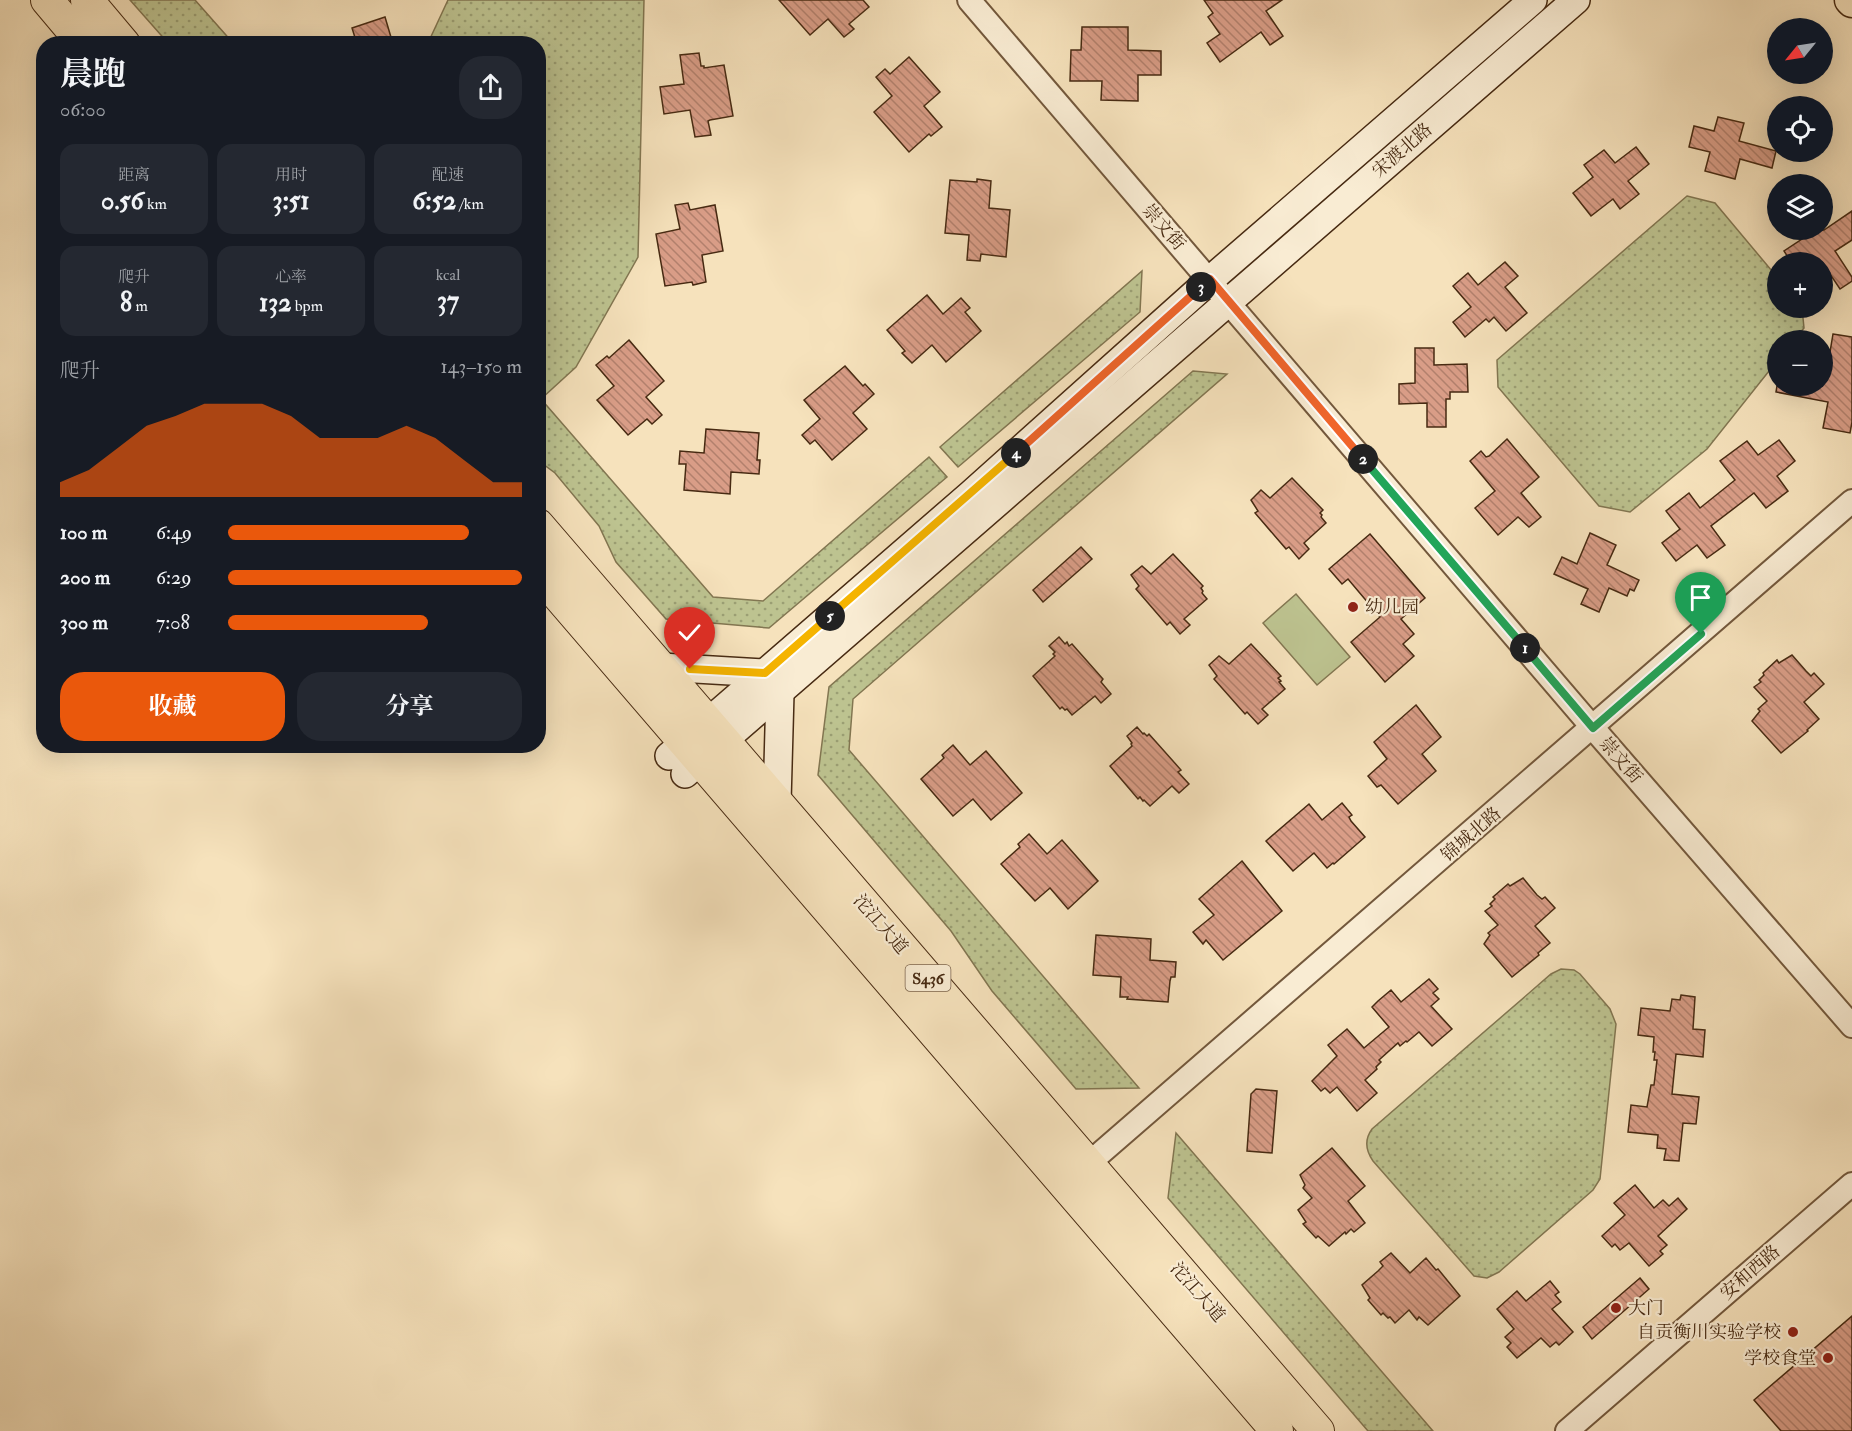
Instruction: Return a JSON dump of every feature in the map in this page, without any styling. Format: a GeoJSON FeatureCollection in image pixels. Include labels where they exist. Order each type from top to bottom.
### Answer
{"type":"FeatureCollection","features":[{"type":"Feature","properties":{"kind":"highway"},"geometry":{"type":"LineString","coordinates":[[47,0],[77,36]]}},
{"type":"Feature","properties":{"kind":"highway"},"geometry":{"type":"LineString","coordinates":[[87,0],[117,36]]}},
{"type":"Feature","properties":{"kind":"highway","name":"沱江大道"},"geometry":{"type":"LineString","coordinates":[[546,534],[661,667],[695,749],[777,802],[1318,1431]]}},
{"type":"Feature","properties":{"kind":"highway","name":"沱江大道"},"geometry":{"type":"LineString","coordinates":[[546,581],[695,749],[1277,1431]]}},
{"type":"Feature","properties":{"kind":"main road","name":"宋渡北路"},"geometry":{"type":"LineString","coordinates":[[772,683],[980,486],[1210,279],[1533,0]]}},
{"type":"Feature","properties":{"kind":"main road","name":"宋渡北路"},"geometry":{"type":"LineString","coordinates":[[772,683],[1228,301],[1576,0]]}},
{"type":"Feature","properties":{"kind":"main road"},"geometry":{"type":"LineString","coordinates":[[661,667],[772,683]]}},
{"type":"Feature","properties":{"kind":"main road"},"geometry":{"type":"LineString","coordinates":[[695,749],[772,683]]}},
{"type":"Feature","properties":{"kind":"main road"},"geometry":{"type":"LineString","coordinates":[[772,683],[777,802]]}},
{"type":"Feature","properties":{"kind":"street","name":"崇文街"},"geometry":{"type":"LineString","coordinates":[[969,0],[1593,728],[1852,1026]]}},
{"type":"Feature","properties":{"kind":"street","name":"锦城北路"},"geometry":{"type":"LineString","coordinates":[[1088,1164],[1852,501]]}},
{"type":"Feature","properties":{"kind":"street","name":"安和西路"},"geometry":{"type":"LineString","coordinates":[[1567,1431],[1852,1184]]}},
{"type":"Feature","properties":{"kind":"green space"},"geometry":{"type":"Polygon","coordinates":[[[130,0],[195,0],[227,36],[162,36],[130,0]]]}},
{"type":"Feature","properties":{"kind":"green space"},"geometry":{"type":"Polygon","coordinates":[[[448,0],[644,0],[638,257],[576,367],[546,394],[546,36],[431,36],[448,0]]]}},
{"type":"Feature","properties":{"kind":"green space"},"geometry":{"type":"Polygon","coordinates":[[[1687,196],[1715,203],[1767,265],[1767,318],[1803,318],[1802,330],[1767,330],[1767,374],[1707,449],[1630,512],[1599,506],[1498,387],[1497,360],[1687,196]]]}},
{"type":"Feature","properties":{"kind":"green space"},"geometry":{"type":"Polygon","coordinates":[[[1142,271],[1140,312],[958,467],[940,447],[1142,271]]]}},
{"type":"Feature","properties":{"kind":"green space"},"geometry":{"type":"Polygon","coordinates":[[[1193,371],[1227,374],[853,699],[849,750],[1139,1088],[1076,1089],[992,991],[951,931],[818,775],[829,687],[1193,371]]]}},
{"type":"Feature","properties":{"kind":"green space"},"geometry":{"type":"Polygon","coordinates":[[[546,405],[713,597],[763,601],[929,457],[947,477],[769,628],[666,619],[616,562],[599,526],[555,473],[546,466],[546,405]]]}},
{"type":"Feature","properties":{"kind":"green space"},"geometry":{"type":"Polygon","coordinates":[[[1296,594],[1350,657],[1317,685],[1263,623],[1296,594]]]}},
{"type":"Feature","properties":{"kind":"green space"},"geometry":{"type":"Polygon","coordinates":[[[1561,969],[1574,970],[1580,974],[1610,1009],[1616,1024],[1600,1179],[1593,1190],[1499,1272],[1487,1278],[1474,1276],[1373,1161],[1367,1149],[1368,1137],[1372,1129],[1551,974],[1561,969]]]}},
{"type":"Feature","properties":{"kind":"green space"},"geometry":{"type":"Polygon","coordinates":[[[1176,1133],[1433,1431],[1368,1431],[1168,1198],[1176,1133]]]}},
{"type":"Feature","properties":{"kind":"building"},"geometry":{"type":"Polygon","coordinates":[[[779,0],[863,0],[869,7],[849,24],[854,29],[844,37],[828,19],[810,35],[779,0]]]}},
{"type":"Feature","properties":{"kind":"building"},"geometry":{"type":"Polygon","coordinates":[[[1204,0],[1282,0],[1266,11],[1283,36],[1270,45],[1261,32],[1220,62],[1207,43],[1220,34],[1208,17],[1213,13],[1204,0]]]}},
{"type":"Feature","properties":{"kind":"building"},"geometry":{"type":"Polygon","coordinates":[[[385,17],[391,36],[354,36],[352,28],[385,17]]]}},
{"type":"Feature","properties":{"kind":"building"},"geometry":{"type":"Polygon","coordinates":[[[1082,27],[1128,27],[1128,50],[1161,51],[1161,75],[1138,75],[1138,101],[1101,100],[1102,81],[1070,81],[1071,50],[1081,50],[1082,27]]]}},
{"type":"Feature","properties":{"kind":"building"},"geometry":{"type":"Polygon","coordinates":[[[699,53],[701,66],[704,68],[724,65],[733,116],[708,121],[711,135],[695,137],[690,110],[664,114],[660,87],[684,84],[680,55],[699,53]]]}},
{"type":"Feature","properties":{"kind":"building"},"geometry":{"type":"Polygon","coordinates":[[[909,57],[940,92],[924,106],[942,127],[931,136],[929,134],[909,152],[874,112],[892,96],[876,77],[885,69],[890,74],[909,57]]]}},
{"type":"Feature","properties":{"kind":"building"},"geometry":{"type":"Polygon","coordinates":[[[1718,117],[1744,123],[1739,141],[1767,149],[1767,162],[1773,162],[1772,168],[1740,159],[1735,179],[1705,171],[1710,152],[1689,147],[1694,126],[1714,131],[1718,117]]]}},
{"type":"Feature","properties":{"kind":"building"},"geometry":{"type":"Polygon","coordinates":[[[1636,147],[1649,164],[1628,181],[1639,194],[1620,209],[1613,199],[1591,216],[1573,193],[1593,177],[1584,165],[1604,150],[1615,163],[1636,147]]]}},
{"type":"Feature","properties":{"kind":"building"},"geometry":{"type":"Polygon","coordinates":[[[977,179],[991,181],[989,208],[1010,210],[1006,257],[981,254],[980,261],[967,260],[969,235],[945,233],[950,180],[977,182],[977,179]]]}},
{"type":"Feature","properties":{"kind":"building"},"geometry":{"type":"Polygon","coordinates":[[[688,203],[690,210],[715,205],[723,251],[702,255],[706,282],[665,286],[656,234],[680,229],[675,205],[688,203]]]}},
{"type":"Feature","properties":{"kind":"building"},"geometry":{"type":"Polygon","coordinates":[[[1852,211],[1852,240],[1835,251],[1852,277],[1852,281],[1840,289],[1833,278],[1833,252],[1784,251],[1800,240],[1833,240],[1833,224],[1852,211]]]}},
{"type":"Feature","properties":{"kind":"building"},"geometry":{"type":"Polygon","coordinates":[[[1505,262],[1518,276],[1505,287],[1527,313],[1506,331],[1494,317],[1489,322],[1486,319],[1465,337],[1453,322],[1471,307],[1453,286],[1468,273],[1478,285],[1505,262]]]}},
{"type":"Feature","properties":{"kind":"building"},"geometry":{"type":"Polygon","coordinates":[[[927,295],[943,314],[961,298],[970,308],[965,312],[981,331],[946,362],[932,345],[912,363],[902,353],[905,351],[887,330],[927,295]]]}},
{"type":"Feature","properties":{"kind":"building"},"geometry":{"type":"Polygon","coordinates":[[[1833,334],[1852,337],[1850,433],[1823,428],[1828,402],[1797,396],[1833,396],[1833,334]]]}},
{"type":"Feature","properties":{"kind":"building"},"geometry":{"type":"Polygon","coordinates":[[[629,340],[664,381],[646,397],[662,415],[652,424],[647,419],[628,435],[597,400],[614,386],[596,365],[607,356],[609,358],[629,340]]]}},
{"type":"Feature","properties":{"kind":"building"},"geometry":{"type":"Polygon","coordinates":[[[1415,348],[1434,348],[1434,365],[1467,364],[1468,392],[1450,392],[1450,399],[1446,399],[1446,427],[1427,427],[1427,403],[1399,404],[1399,384],[1415,383],[1415,348]]]}},
{"type":"Feature","properties":{"kind":"building"},"geometry":{"type":"Polygon","coordinates":[[[845,366],[863,386],[865,384],[874,394],[853,413],[867,429],[832,460],[815,440],[810,444],[802,435],[820,419],[804,400],[845,366]]]}},
{"type":"Feature","properties":{"kind":"building"},"geometry":{"type":"Polygon","coordinates":[[[706,429],[759,433],[757,460],[760,460],[759,474],[731,472],[730,494],[684,490],[686,464],[679,464],[680,451],[704,453],[706,429]]]}},
{"type":"Feature","properties":{"kind":"building"},"geometry":{"type":"Polygon","coordinates":[[[1507,439],[1539,477],[1521,493],[1541,517],[1529,527],[1518,517],[1498,535],[1475,508],[1495,491],[1470,461],[1481,451],[1486,457],[1489,456],[1507,439]]]}},
{"type":"Feature","properties":{"kind":"building"},"geometry":{"type":"Polygon","coordinates":[[[1779,440],[1795,461],[1777,476],[1788,491],[1766,508],[1754,493],[1711,526],[1725,545],[1707,558],[1697,545],[1676,561],[1662,543],[1680,529],[1666,511],[1689,493],[1700,508],[1735,480],[1720,461],[1747,441],[1758,455],[1779,440]]]}},
{"type":"Feature","properties":{"kind":"building"},"geometry":{"type":"Polygon","coordinates":[[[1292,478],[1323,510],[1320,513],[1326,523],[1304,543],[1309,549],[1299,559],[1289,547],[1286,549],[1255,513],[1258,511],[1251,500],[1261,490],[1270,498],[1292,478]]]}},
{"type":"Feature","properties":{"kind":"building"},"geometry":{"type":"Polygon","coordinates":[[[1590,533],[1616,545],[1607,565],[1639,580],[1634,591],[1630,589],[1627,596],[1609,588],[1599,612],[1581,604],[1588,589],[1554,574],[1562,557],[1577,564],[1590,533]]]}},
{"type":"Feature","properties":{"kind":"building"},"geometry":{"type":"Polygon","coordinates":[[[1370,534],[1425,598],[1401,619],[1414,634],[1403,644],[1414,656],[1385,682],[1351,642],[1380,617],[1348,579],[1342,584],[1329,569],[1370,534]]]}},
{"type":"Feature","properties":{"kind":"building"},"geometry":{"type":"Polygon","coordinates":[[[1081,547],[1092,559],[1043,602],[1033,590],[1081,547]]]}},
{"type":"Feature","properties":{"kind":"building"},"geometry":{"type":"Polygon","coordinates":[[[1173,554],[1203,586],[1202,593],[1207,599],[1184,619],[1190,625],[1180,634],[1170,622],[1167,625],[1136,589],[1139,586],[1131,575],[1142,566],[1151,574],[1173,554]]]}},
{"type":"Feature","properties":{"kind":"building"},"geometry":{"type":"Polygon","coordinates":[[[1059,637],[1065,644],[1067,642],[1069,646],[1072,644],[1103,679],[1101,682],[1111,694],[1101,703],[1095,696],[1072,715],[1067,709],[1062,707],[1060,709],[1033,676],[1055,656],[1053,654],[1055,652],[1049,646],[1059,637]]]}},
{"type":"Feature","properties":{"kind":"building"},"geometry":{"type":"Polygon","coordinates":[[[1251,644],[1281,676],[1278,678],[1281,681],[1279,682],[1285,689],[1262,709],[1268,715],[1258,724],[1247,712],[1245,714],[1214,679],[1217,676],[1209,665],[1219,656],[1229,664],[1251,644]]]}},
{"type":"Feature","properties":{"kind":"building"},"geometry":{"type":"Polygon","coordinates":[[[1792,655],[1811,676],[1814,673],[1824,684],[1804,702],[1819,719],[1781,753],[1752,721],[1760,711],[1758,709],[1767,701],[1754,687],[1761,682],[1759,680],[1764,675],[1763,673],[1777,660],[1779,663],[1792,655]]]}},
{"type":"Feature","properties":{"kind":"building"},"geometry":{"type":"Polygon","coordinates":[[[1416,705],[1441,737],[1422,754],[1436,771],[1398,804],[1381,785],[1377,787],[1368,776],[1387,759],[1374,742],[1416,705]]]}},
{"type":"Feature","properties":{"kind":"building"},"geometry":{"type":"Polygon","coordinates":[[[1137,727],[1143,734],[1147,736],[1149,734],[1181,770],[1178,772],[1189,784],[1179,793],[1172,786],[1150,806],[1140,797],[1138,799],[1110,766],[1132,746],[1127,736],[1137,727]]]}},
{"type":"Feature","properties":{"kind":"building"},"geometry":{"type":"Polygon","coordinates":[[[953,745],[970,765],[986,751],[1022,793],[991,820],[973,799],[953,816],[921,779],[944,758],[942,755],[953,745]]]}},
{"type":"Feature","properties":{"kind":"building"},"geometry":{"type":"Polygon","coordinates":[[[1342,803],[1352,815],[1349,817],[1351,821],[1365,837],[1327,868],[1314,853],[1293,871],[1266,841],[1309,804],[1322,820],[1342,803]]]}},
{"type":"Feature","properties":{"kind":"building"},"geometry":{"type":"Polygon","coordinates":[[[1029,834],[1047,854],[1062,840],[1098,881],[1068,909],[1050,888],[1035,901],[1001,864],[1020,847],[1018,844],[1029,834]]]}},
{"type":"Feature","properties":{"kind":"building"},"geometry":{"type":"Polygon","coordinates":[[[1242,861],[1282,911],[1223,960],[1206,940],[1203,944],[1193,932],[1214,915],[1199,899],[1242,861]]]}},
{"type":"Feature","properties":{"kind":"building"},"geometry":{"type":"Polygon","coordinates":[[[1523,878],[1537,895],[1542,899],[1545,897],[1555,908],[1535,926],[1550,943],[1512,977],[1484,944],[1490,935],[1488,933],[1498,925],[1485,911],[1492,906],[1490,904],[1495,899],[1493,897],[1508,884],[1510,886],[1523,878]]]}},
{"type":"Feature","properties":{"kind":"building"},"geometry":{"type":"Polygon","coordinates":[[[1096,935],[1151,939],[1150,960],[1176,962],[1175,977],[1171,977],[1170,981],[1168,1002],[1120,997],[1121,977],[1093,975],[1096,935]]]}},
{"type":"Feature","properties":{"kind":"building"},"geometry":{"type":"Polygon","coordinates":[[[1429,979],[1438,989],[1433,993],[1439,999],[1431,1006],[1452,1029],[1432,1046],[1419,1032],[1400,1046],[1398,1043],[1379,1060],[1381,1062],[1376,1067],[1377,1069],[1365,1080],[1377,1093],[1357,1111],[1337,1087],[1330,1093],[1325,1088],[1321,1091],[1312,1081],[1337,1056],[1328,1045],[1347,1029],[1364,1048],[1389,1027],[1372,1007],[1391,990],[1401,1002],[1429,979]]]}},
{"type":"Feature","properties":{"kind":"building"},"geometry":{"type":"Polygon","coordinates":[[[1681,995],[1695,997],[1693,1029],[1705,1030],[1703,1057],[1676,1054],[1672,1094],[1699,1097],[1696,1124],[1683,1123],[1679,1161],[1664,1160],[1666,1149],[1657,1148],[1658,1135],[1628,1132],[1631,1105],[1647,1107],[1651,1085],[1654,1085],[1657,1060],[1654,1060],[1654,1037],[1638,1035],[1641,1008],[1670,1011],[1672,999],[1680,1000],[1681,995]]]}},
{"type":"Feature","properties":{"kind":"building"},"geometry":{"type":"Polygon","coordinates":[[[1256,1089],[1277,1091],[1272,1153],[1247,1151],[1251,1094],[1256,1089]]]}},
{"type":"Feature","properties":{"kind":"building"},"geometry":{"type":"Polygon","coordinates":[[[1332,1148],[1365,1186],[1348,1201],[1365,1223],[1354,1232],[1351,1229],[1346,1234],[1345,1232],[1329,1246],[1318,1236],[1316,1238],[1303,1224],[1306,1222],[1298,1210],[1312,1198],[1303,1188],[1305,1185],[1300,1175],[1332,1148]]]}},
{"type":"Feature","properties":{"kind":"building"},"geometry":{"type":"Polygon","coordinates":[[[1635,1185],[1654,1208],[1663,1200],[1669,1206],[1678,1198],[1687,1209],[1658,1236],[1667,1245],[1660,1251],[1663,1254],[1649,1266],[1629,1243],[1620,1250],[1615,1244],[1612,1247],[1602,1236],[1625,1215],[1614,1203],[1635,1185]]]}},
{"type":"Feature","properties":{"kind":"building"},"geometry":{"type":"Polygon","coordinates":[[[1391,1253],[1410,1273],[1426,1258],[1460,1296],[1428,1325],[1419,1317],[1417,1320],[1409,1310],[1395,1323],[1383,1313],[1381,1315],[1368,1300],[1370,1298],[1362,1285],[1383,1266],[1380,1262],[1391,1253]]]}},
{"type":"Feature","properties":{"kind":"building","name":"大门"},"geometry":{"type":"Polygon","coordinates":[[[1640,1278],[1649,1289],[1592,1339],[1583,1327],[1640,1278]]]}},
{"type":"Feature","properties":{"kind":"building"},"geometry":{"type":"Polygon","coordinates":[[[1550,1281],[1559,1292],[1555,1295],[1561,1302],[1552,1309],[1573,1332],[1559,1345],[1556,1342],[1550,1347],[1541,1338],[1517,1358],[1507,1347],[1511,1343],[1505,1337],[1514,1329],[1497,1309],[1517,1291],[1526,1301],[1550,1281]]]}},
{"type":"Feature","properties":{"kind":"building","name":"学校食堂"},"geometry":{"type":"Polygon","coordinates":[[[1852,1316],[1852,1431],[1781,1431],[1754,1400],[1852,1316]]]}},
{"type":"Feature","properties":{"kind":"place","name":"幼儿园"},"geometry":{"type":"Point","coordinates":[1353,607]}},
{"type":"Feature","properties":{"kind":"place","name":"大门"},"geometry":{"type":"Point","coordinates":[1616,1308]}},
{"type":"Feature","properties":{"kind":"place","name":"自贡衡川实验学校"},"geometry":{"type":"Point","coordinates":[1793,1332]}},
{"type":"Feature","properties":{"kind":"place","name":"学校食堂"},"geometry":{"type":"Point","coordinates":[1828,1358]}},
{"type":"Feature","properties":{"kind":"route"},"geometry":{"type":"LineString","coordinates":[[690,669],[765,673],[970,494],[1210,279],[1593,728],[1701,634]]}}]}
